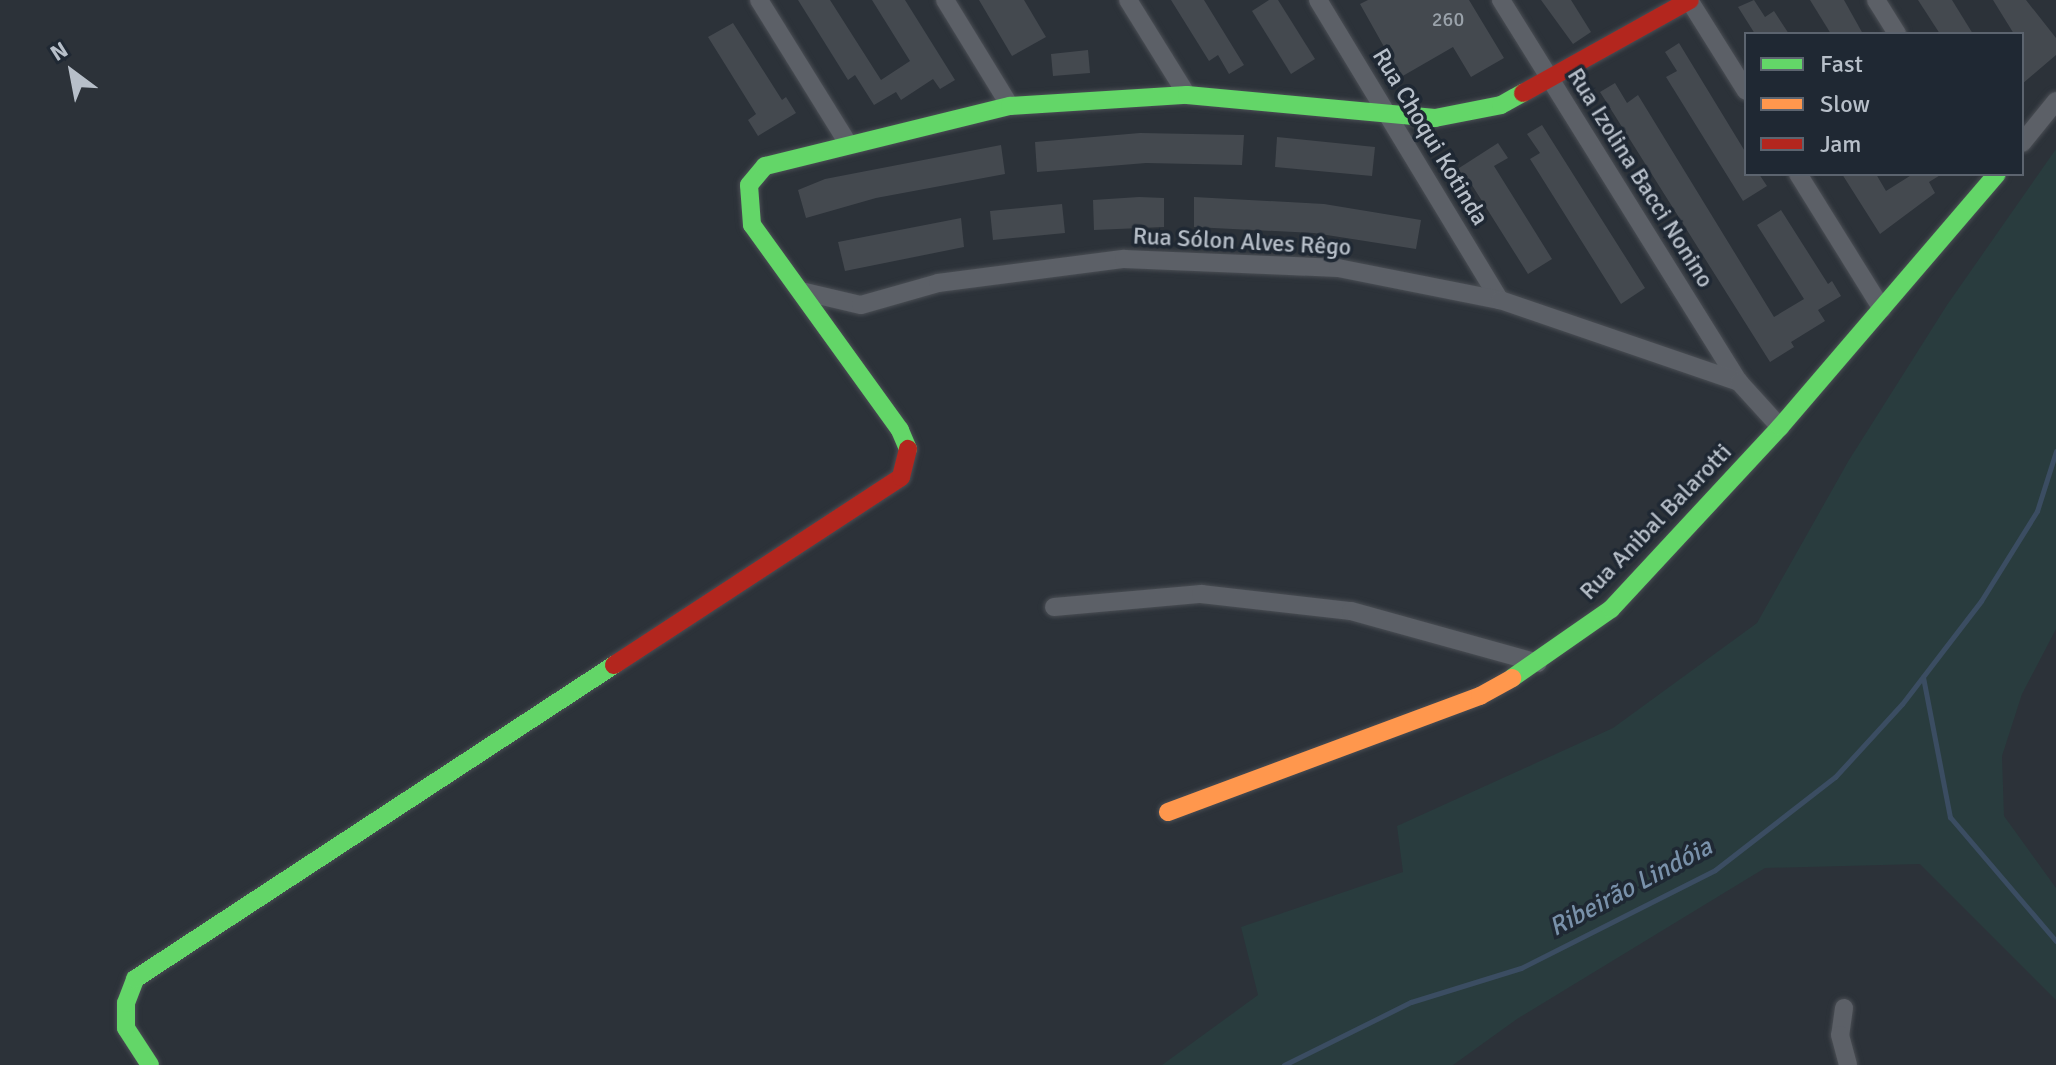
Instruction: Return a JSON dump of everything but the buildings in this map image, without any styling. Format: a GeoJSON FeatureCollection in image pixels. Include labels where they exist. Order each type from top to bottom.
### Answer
{"type":"FeatureCollection","features":[{"type":"Feature","properties":{"kind":"street"},"geometry":{"type":"LineString","coordinates":[[759,0],[847,142]]}},
{"type":"Feature","properties":{"kind":"street"},"geometry":{"type":"LineString","coordinates":[[945,0],[1010,106]]}},
{"type":"Feature","properties":{"kind":"street"},"geometry":{"type":"LineString","coordinates":[[1128,0],[1187,95]]}},
{"type":"Feature","properties":{"kind":"street","name":"Rua Choqui Kotinda"},"geometry":{"type":"LineString","coordinates":[[1318,0],[1500,300]]}},
{"type":"Feature","properties":{"kind":"street","name":"Rua Izolina Bacci Nonino"},"geometry":{"type":"LineString","coordinates":[[1501,0],[1739,382]]}},
{"type":"Feature","properties":{"kind":"street"},"geometry":{"type":"LineString","coordinates":[[150,1065],[126,1028],[126,1003],[135,979],[901,477],[908,450],[900,430],[805,292],[752,225],[749,185],[765,166],[847,142],[1010,106],[1187,95],[1435,118],[1501,105],[1552,81],[1690,0],[1744,88]]}},
{"type":"Feature","properties":{"kind":"street"},"geometry":{"type":"LineString","coordinates":[[1876,0],[1896,32]]}},
{"type":"Feature","properties":{"kind":"street"},"geometry":{"type":"LineString","coordinates":[[2024,141],[2056,101]]}},
{"type":"Feature","properties":{"kind":"street"},"geometry":{"type":"LineString","coordinates":[[1799,176],[1882,309]]}},
{"type":"Feature","properties":{"kind":"street","name":"Rua Anibal Balarotti"},"geometry":{"type":"LineString","coordinates":[[1168,812],[1480,696],[1538,663],[1611,609],[1780,427],[1991,177]]}},
{"type":"Feature","properties":{"kind":"street","name":"Rua Sólon Alves Rêgo"},"geometry":{"type":"LineString","coordinates":[[805,292],[861,305],[938,283],[1124,259],[1338,268],[1500,300],[1739,382],[1780,427]]}},
{"type":"Feature","properties":{"kind":"street"},"geometry":{"type":"LineString","coordinates":[[1054,607],[1201,594],[1351,611],[1538,663]]}},
{"type":"Feature","properties":{"kind":"street"},"geometry":{"type":"LineString","coordinates":[[1844,1008],[1840,1035],[1848,1065]]}},
{"type":"Feature","properties":{"kind":"shaded area"},"geometry":{"type":"Polygon","coordinates":[[[2056,149],[2056,629],[2022,694],[2002,756],[2004,816],[2056,888],[2056,1000],[1920,864],[1765,868],[1517,1019],[1453,1065],[1162,1065],[1258,995],[1241,927],[1403,872],[1397,826],[1613,728],[1757,623],[1849,460],[1947,305],[2056,149]]]}},
{"type":"Feature","properties":{"kind":"waterway","name":"Ribeirão Lindóia"},"geometry":{"type":"LineString","coordinates":[[1284,1065],[1411,1002],[1521,968],[1715,870],[1835,777],[1902,704],[1981,601],[2037,511],[2056,451]]}},
{"type":"Feature","properties":{"kind":"waterway"},"geometry":{"type":"LineString","coordinates":[[1923,677],[1950,817],[2056,941]]}},
{"type":"Feature","properties":{"kind":"traffic: fast"},"geometry":{"type":"LineString","coordinates":[[908,449],[900,430],[752,225],[749,185],[765,166],[1010,106],[1187,95],[1435,118],[1501,105],[1523,93]]}},
{"type":"Feature","properties":{"kind":"traffic: fast"},"geometry":{"type":"LineString","coordinates":[[1512,678],[1611,609],[1780,427],[1995,176]]}},
{"type":"Feature","properties":{"kind":"traffic: fast"},"geometry":{"type":"LineString","coordinates":[[150,1065],[126,1028],[126,1003],[135,979],[614,665]]}},
{"type":"Feature","properties":{"kind":"traffic: slow"},"geometry":{"type":"LineString","coordinates":[[1168,812],[1480,696],[1512,678]]}},
{"type":"Feature","properties":{"kind":"traffic: jam"},"geometry":{"type":"LineString","coordinates":[[1523,93],[1690,0]]}},
{"type":"Feature","properties":{"kind":"traffic: jam"},"geometry":{"type":"LineString","coordinates":[[614,665],[901,477],[908,449]]}}]}
